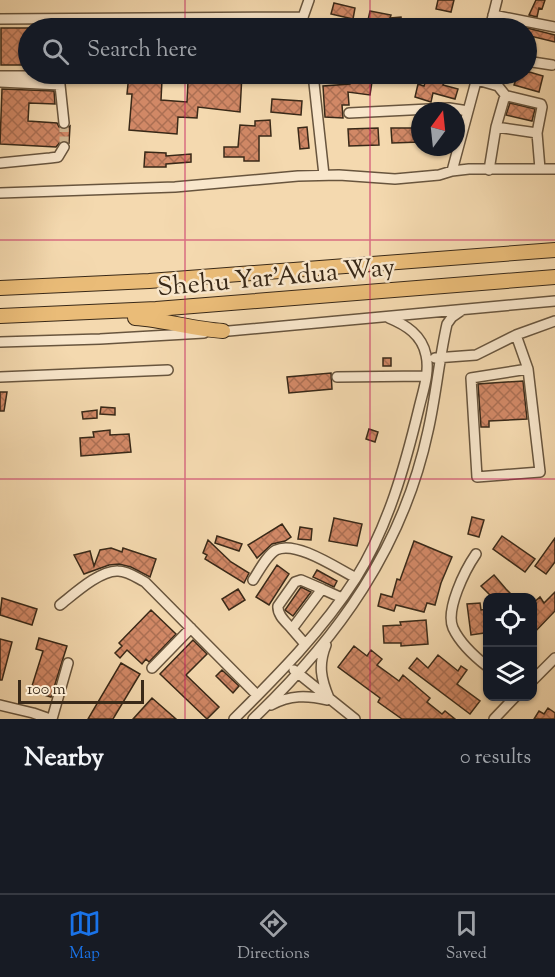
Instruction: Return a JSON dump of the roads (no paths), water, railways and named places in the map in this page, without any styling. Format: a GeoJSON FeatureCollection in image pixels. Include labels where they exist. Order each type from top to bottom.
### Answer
{"type":"FeatureCollection","features":[{"type":"Feature","properties":{"kind":"highway","name":"Shehu Yar'Adua Way"},"geometry":{"type":"LineString","coordinates":[[0,288],[149,281],[555,250]]}},
{"type":"Feature","properties":{"kind":"highway","name":"Shehu Yar'Adua Way"},"geometry":{"type":"LineString","coordinates":[[0,316],[156,309],[555,277]]}},
{"type":"Feature","properties":{"kind":"highway"},"geometry":{"type":"LineString","coordinates":[[88,313],[157,320],[185,327],[223,332]]}},
{"type":"Feature","properties":{"kind":"street"},"geometry":{"type":"LineString","coordinates":[[266,18],[303,17],[309,0]]}},
{"type":"Feature","properties":{"kind":"street"},"geometry":{"type":"LineString","coordinates":[[492,18],[497,0]]}},
{"type":"Feature","properties":{"kind":"street"},"geometry":{"type":"LineString","coordinates":[[493,15],[508,18]]}},
{"type":"Feature","properties":{"kind":"street"},"geometry":{"type":"LineString","coordinates":[[0,19],[18,21]]}},
{"type":"Feature","properties":{"kind":"street"},"geometry":{"type":"LineString","coordinates":[[537,24],[555,27]]}},
{"type":"Feature","properties":{"kind":"street"},"geometry":{"type":"LineString","coordinates":[[537,63],[552,65]]}},
{"type":"Feature","properties":{"kind":"street"},"geometry":{"type":"LineString","coordinates":[[0,76],[18,76]]}},
{"type":"Feature","properties":{"kind":"street"},"geometry":{"type":"LineString","coordinates":[[0,81],[18,82]]}},
{"type":"Feature","properties":{"kind":"street"},"geometry":{"type":"LineString","coordinates":[[45,84],[60,85],[64,123]]}},
{"type":"Feature","properties":{"kind":"street"},"geometry":{"type":"LineString","coordinates":[[314,84],[324,175]]}},
{"type":"Feature","properties":{"kind":"street"},"geometry":{"type":"LineString","coordinates":[[452,171],[476,84]]}},
{"type":"Feature","properties":{"kind":"street"},"geometry":{"type":"LineString","coordinates":[[494,84],[506,96],[540,104],[542,107],[537,133],[540,169]]}},
{"type":"Feature","properties":{"kind":"street"},"geometry":{"type":"LineString","coordinates":[[489,170],[496,127],[506,96]]}},
{"type":"Feature","properties":{"kind":"street"},"geometry":{"type":"LineString","coordinates":[[349,113],[449,108],[468,111]]}},
{"type":"Feature","properties":{"kind":"street"},"geometry":{"type":"LineString","coordinates":[[496,127],[537,133]]}},
{"type":"Feature","properties":{"kind":"street"},"geometry":{"type":"LineString","coordinates":[[0,163],[58,156],[64,147]]}},
{"type":"Feature","properties":{"kind":"street"},"geometry":{"type":"LineString","coordinates":[[0,192],[175,187],[250,179],[324,175],[395,179],[439,175],[452,171],[555,169]]}},
{"type":"Feature","properties":{"kind":"street"},"geometry":{"type":"LineString","coordinates":[[0,342],[110,339],[223,332],[555,301]]}},
{"type":"Feature","properties":{"kind":"street"},"geometry":{"type":"LineString","coordinates":[[253,719],[330,638],[394,536],[408,499],[428,432],[447,324],[452,317],[467,308]]}},
{"type":"Feature","properties":{"kind":"street"},"geometry":{"type":"LineString","coordinates":[[234,719],[322,626],[368,557],[393,497],[414,429],[426,376],[426,358],[421,342],[414,333],[406,326],[387,317]]}},
{"type":"Feature","properties":{"kind":"street"},"geometry":{"type":"LineString","coordinates":[[426,358],[476,355],[516,335],[555,321]]}},
{"type":"Feature","properties":{"kind":"street"},"geometry":{"type":"LineString","coordinates":[[516,335],[528,369],[540,472],[477,477],[471,378],[528,369]]}},
{"type":"Feature","properties":{"kind":"street"},"geometry":{"type":"LineString","coordinates":[[0,376],[168,370]]}},
{"type":"Feature","properties":{"kind":"street"},"geometry":{"type":"LineString","coordinates":[[337,377],[426,376]]}},
{"type":"Feature","properties":{"kind":"street"},"geometry":{"type":"LineString","coordinates":[[253,580],[273,553],[286,548],[307,553],[356,578]]}},
{"type":"Feature","properties":{"kind":"street"},"geometry":{"type":"LineString","coordinates":[[476,554],[468,565],[453,599],[452,627],[473,655],[483,663]]}},
{"type":"Feature","properties":{"kind":"street"},"geometry":{"type":"LineString","coordinates":[[60,605],[102,575],[117,571],[128,573],[145,582],[257,695]]}},
{"type":"Feature","properties":{"kind":"street"},"geometry":{"type":"LineString","coordinates":[[305,644],[277,609],[295,582],[301,580],[342,598]]}},
{"type":"Feature","properties":{"kind":"street"},"geometry":{"type":"LineString","coordinates":[[292,629],[322,589]]}},
{"type":"Feature","properties":{"kind":"street"},"geometry":{"type":"LineString","coordinates":[[152,668],[191,628]]}},
{"type":"Feature","properties":{"kind":"street"},"geometry":{"type":"LineString","coordinates":[[330,638],[321,661],[320,672],[322,684],[330,700]]}},
{"type":"Feature","properties":{"kind":"street"},"geometry":{"type":"LineString","coordinates":[[537,675],[555,658]]}},
{"type":"Feature","properties":{"kind":"street"},"geometry":{"type":"LineString","coordinates":[[0,705],[46,718],[68,663]]}},
{"type":"Feature","properties":{"kind":"street"},"geometry":{"type":"LineString","coordinates":[[287,665],[355,719]]}},
{"type":"Feature","properties":{"kind":"street"},"geometry":{"type":"LineString","coordinates":[[265,708],[280,700],[293,697],[304,696],[330,700]]}},
{"type":"Feature","properties":{"kind":"street"},"geometry":{"type":"LineString","coordinates":[[503,701],[504,708]]}},
{"type":"Feature","properties":{"kind":"street"},"geometry":{"type":"LineString","coordinates":[[494,719],[511,701]]}},
{"type":"Feature","properties":{"kind":"street"},"geometry":{"type":"LineString","coordinates":[[16,709],[22,719]]}},
{"type":"Feature","properties":{"kind":"tunnel"},"geometry":{"type":"LineString","coordinates":[[64,123],[64,147]]}}]}
